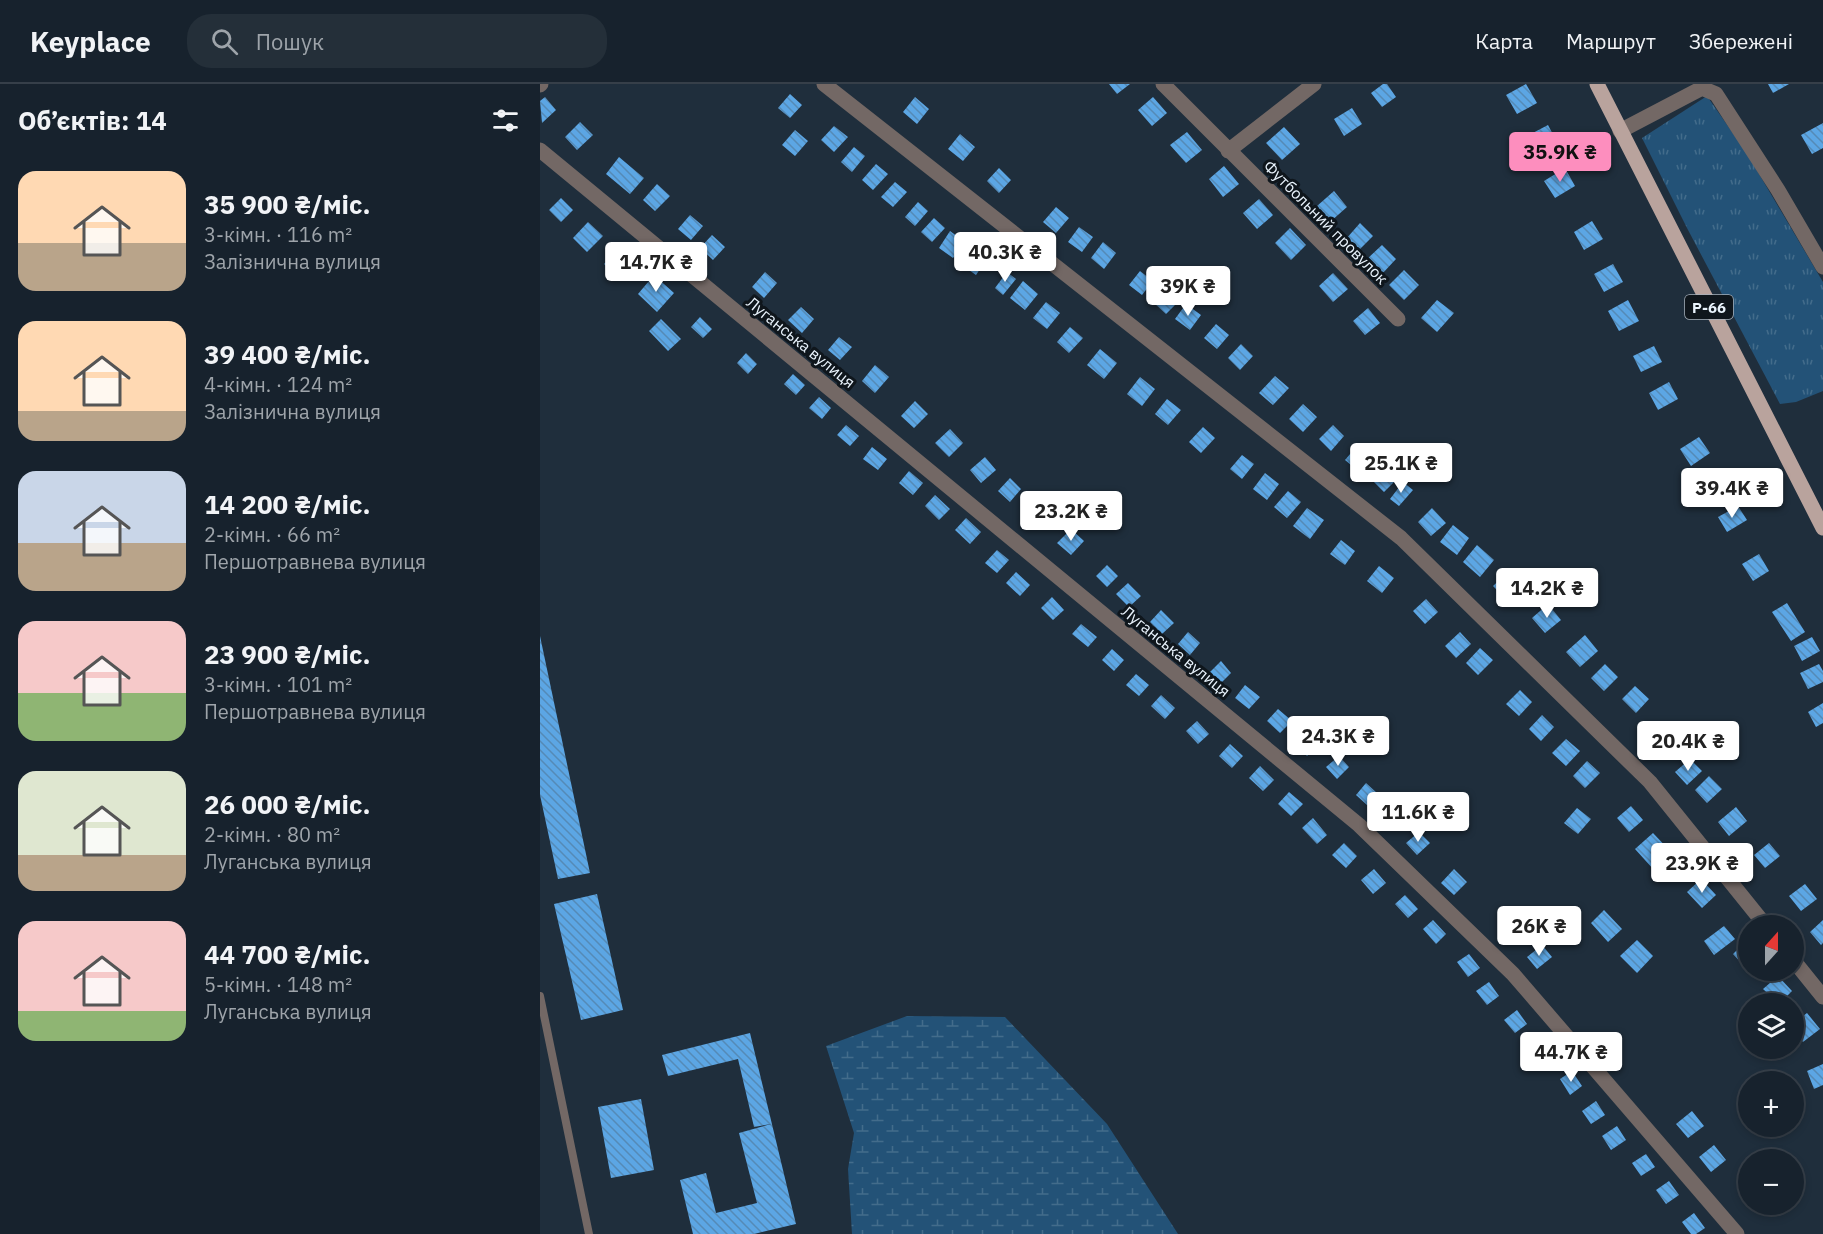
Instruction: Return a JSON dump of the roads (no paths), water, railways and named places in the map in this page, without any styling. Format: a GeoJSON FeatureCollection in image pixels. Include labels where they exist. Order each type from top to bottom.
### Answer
{"type":"FeatureCollection","features":[{"type":"Feature","properties":{"kind":"main road","name":"Р-66"},"geometry":{"type":"LineString","coordinates":[[1597,84],[1823,528]]}},
{"type":"Feature","properties":{"kind":"street"},"geometry":{"type":"LineString","coordinates":[[824,84],[1401,538],[1650,782],[1757,915]]}},
{"type":"Feature","properties":{"kind":"street","name":"Футбольний провулок"},"geometry":{"type":"LineString","coordinates":[[1163,84],[1398,319]]}},
{"type":"Feature","properties":{"kind":"street"},"geometry":{"type":"LineString","coordinates":[[1228,151],[1314,84]]}},
{"type":"Feature","properties":{"kind":"street"},"geometry":{"type":"LineString","coordinates":[[1620,131],[1702,88],[1716,94],[1778,190],[1823,267]]}},
{"type":"Feature","properties":{"kind":"street","name":"Луганська вулиця"},"geometry":{"type":"LineString","coordinates":[[540,150],[1359,825],[1513,974],[1737,1234]]}},
{"type":"Feature","properties":{"kind":"street"},"geometry":{"type":"LineString","coordinates":[[1804,973],[1823,997]]}},
{"type":"Feature","properties":{"kind":"lane"},"geometry":{"type":"LineString","coordinates":[[540,996],[589,1234]]}}]}
